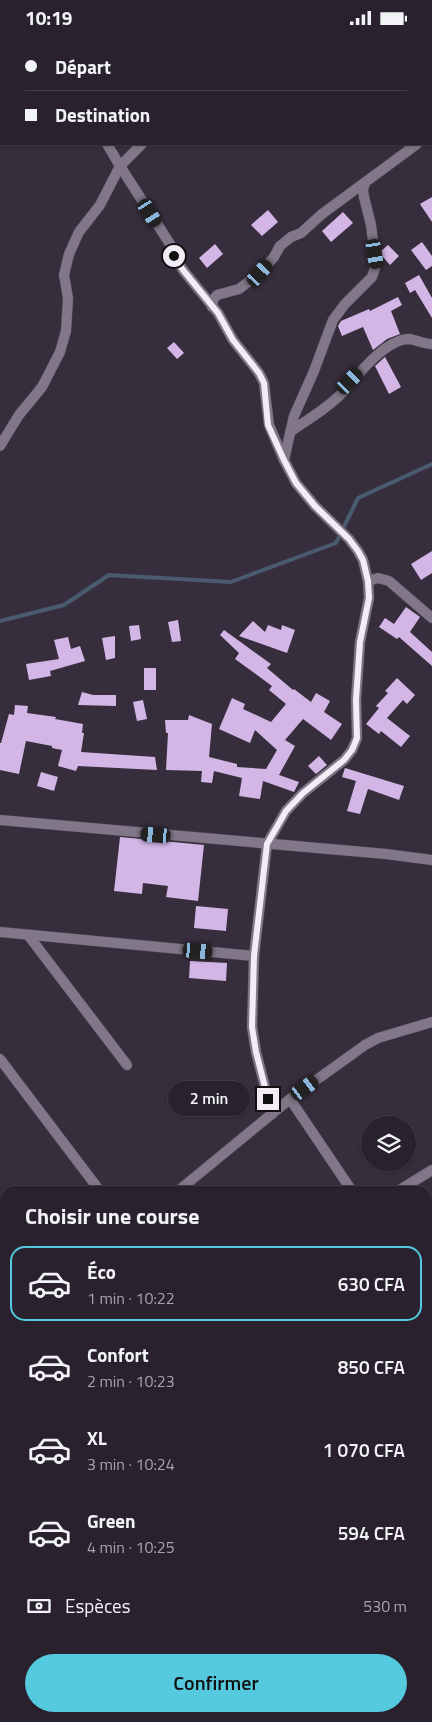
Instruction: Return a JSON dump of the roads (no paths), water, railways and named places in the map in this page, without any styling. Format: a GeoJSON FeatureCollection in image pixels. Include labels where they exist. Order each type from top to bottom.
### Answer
{"type":"FeatureCollection","features":[{"type":"Feature","properties":{"kind":"street"},"geometry":{"type":"LineString","coordinates":[[108,145],[170,245],[183,270],[259,373],[264,383],[268,425],[296,483],[358,551],[363,560],[368,581],[369,598],[360,642],[356,700],[357,738],[352,750],[344,760],[303,793],[286,811],[267,844],[254,956],[252,1027],[256,1052],[272,1114]]}},
{"type":"Feature","properties":{"kind":"street"},"geometry":{"type":"LineString","coordinates":[[0,446],[19,415],[42,387],[60,352],[66,331],[68,298],[64,275],[69,254],[79,232],[100,205],[120,166],[141,145]]}},
{"type":"Feature","properties":{"kind":"street"},"geometry":{"type":"LineString","coordinates":[[212,307],[213,300],[217,295],[239,289],[260,273],[274,257],[280,245],[300,233],[322,214],[416,145]]}},
{"type":"Feature","properties":{"kind":"street"},"geometry":{"type":"LineString","coordinates":[[284,460],[300,398],[314,371],[333,320],[345,304],[372,277],[376,265],[371,225],[363,190],[365,183]]}},
{"type":"Feature","properties":{"kind":"street"},"geometry":{"type":"LineString","coordinates":[[290,432],[342,393],[350,381],[382,350],[395,343],[409,339],[432,344]]}},
{"type":"Feature","properties":{"kind":"street"},"geometry":{"type":"LineString","coordinates":[[368,581],[378,578],[389,581],[432,618]]}},
{"type":"Feature","properties":{"kind":"street"},"geometry":{"type":"LineString","coordinates":[[0,821],[432,860]]}},
{"type":"Feature","properties":{"kind":"street"},"geometry":{"type":"LineString","coordinates":[[0,932],[254,956]]}},
{"type":"Feature","properties":{"kind":"street"},"geometry":{"type":"LineString","coordinates":[[28,935],[127,1065]]}},
{"type":"Feature","properties":{"kind":"street"},"geometry":{"type":"LineString","coordinates":[[184,1186],[290,1099],[371,1041],[432,1022]]}},
{"type":"Feature","properties":{"kind":"street"},"geometry":{"type":"LineString","coordinates":[[0,1059],[96,1186]]}},
{"type":"Feature","properties":{"kind":"street"},"geometry":{"type":"LineString","coordinates":[[290,1099],[349,1186]]}},
{"type":"Feature","properties":{"kind":"street"},"geometry":{"type":"LineString","coordinates":[[406,1186],[432,1169]]}},
{"type":"Feature","properties":{"kind":"waterway"},"geometry":{"type":"LineString","coordinates":[[0,621],[64,605],[109,575],[231,582],[336,543],[358,498],[432,464]]}}]}
